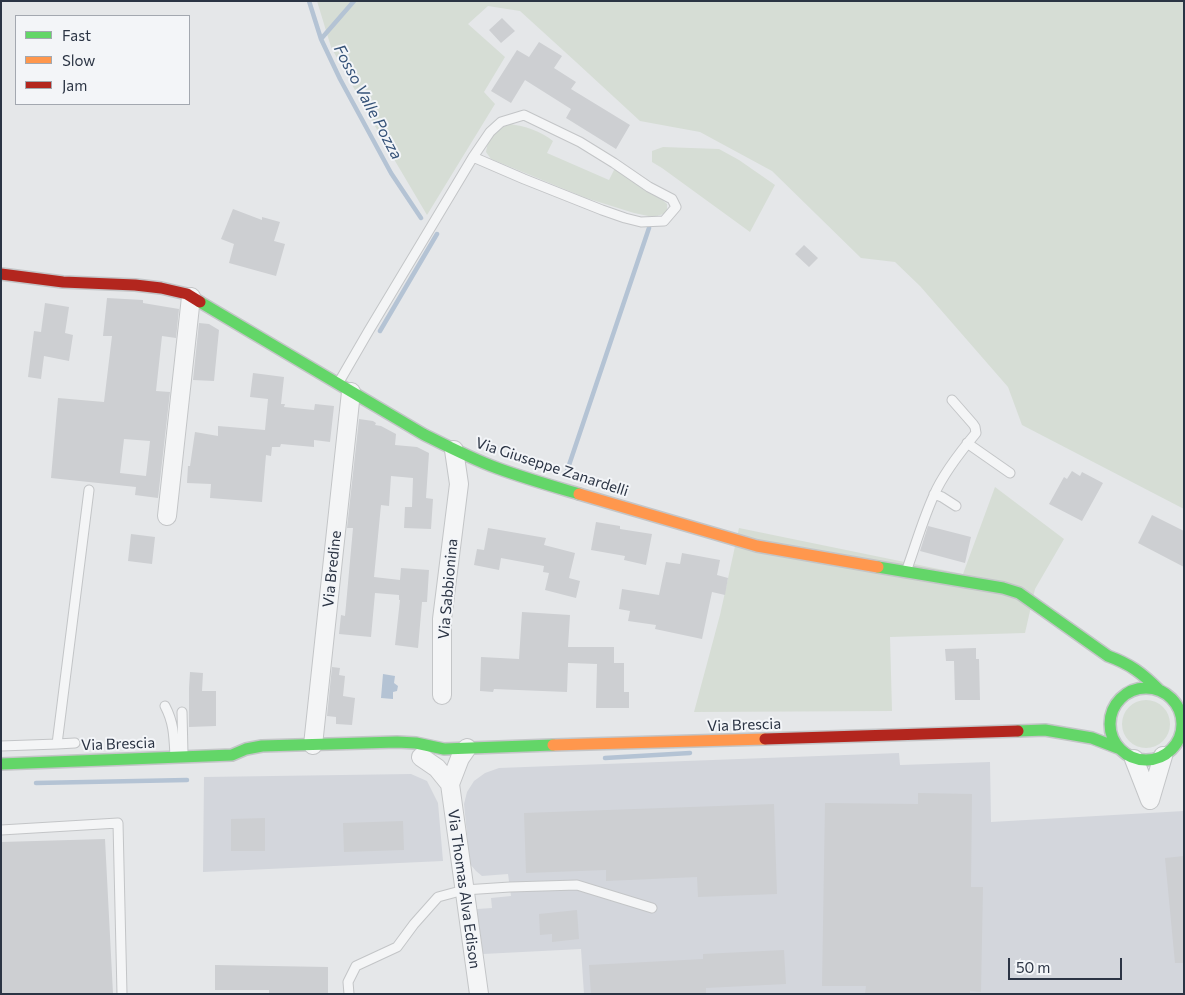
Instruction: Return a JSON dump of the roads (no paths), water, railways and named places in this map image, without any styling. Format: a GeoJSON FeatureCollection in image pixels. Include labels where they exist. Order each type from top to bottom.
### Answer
{"type":"FeatureCollection","features":[{"type":"Feature","properties":{"kind":"main road","name":"Via Giuseppe Zanardelli"},"geometry":{"type":"LineString","coordinates":[[1,274],[80,283],[152,286],[170,289],[191,297],[276,343],[344,389],[404,418],[454,450],[480,462],[534,481],[757,546],[1003,588],[1019,593],[1108,656],[1124,662],[1144,676],[1159,690]]}},
{"type":"Feature","properties":{"kind":"main road","name":"Via Giuseppe Zanardelli"},"geometry":{"type":"LineString","coordinates":[[1108,656],[1115,670]]}},
{"type":"Feature","properties":{"kind":"main road"},"geometry":{"type":"LineString","coordinates":[[1116,703],[1118,686]]}},
{"type":"Feature","properties":{"kind":"main road"},"geometry":{"type":"LineString","coordinates":[[1118,748],[1112,738],[1109,727],[1110,716],[1116,703],[1123,695],[1144,688],[1159,690],[1171,698],[1181,710],[1182,723],[1180,737],[1173,750],[1156,760],[1134,759]]}},
{"type":"Feature","properties":{"kind":"main road"},"geometry":{"type":"LineString","coordinates":[[1096,714],[1116,703]]}},
{"type":"Feature","properties":{"kind":"main road","name":"Via Brescia"},"geometry":{"type":"LineString","coordinates":[[1045,730],[1070,723]]}},
{"type":"Feature","properties":{"kind":"main road","name":"Via Brescia"},"geometry":{"type":"LineString","coordinates":[[2,764],[232,755],[246,749],[262,746],[397,742],[444,748],[467,748],[1045,730],[1092,738],[1118,748],[1125,755],[1134,759]]}},
{"type":"Feature","properties":{"kind":"main road","name":"Via Brescia"},"geometry":{"type":"LineString","coordinates":[[417,757],[444,748]]}},
{"type":"Feature","properties":{"kind":"main road","name":"Via Brescia"},"geometry":{"type":"LineString","coordinates":[[232,755],[245,760]]}},
{"type":"Feature","properties":{"kind":"street"},"geometry":{"type":"LineString","coordinates":[[167,516],[191,297]]}},
{"type":"Feature","properties":{"kind":"street","name":"Via Bredine"},"geometry":{"type":"LineString","coordinates":[[313,745],[344,389]]}},
{"type":"Feature","properties":{"kind":"street","name":"Via Sabbionina"},"geometry":{"type":"LineString","coordinates":[[442,695],[442,619],[460,484],[454,450]]}},
{"type":"Feature","properties":{"kind":"street"},"geometry":{"type":"LineString","coordinates":[[460,484],[480,462]]}},
{"type":"Feature","properties":{"kind":"street"},"geometry":{"type":"LineString","coordinates":[[417,757],[437,768],[450,784],[474,758],[483,755],[597,751],[629,744]]}},
{"type":"Feature","properties":{"kind":"street","name":"Via Thomas Alva Edison"},"geometry":{"type":"LineString","coordinates":[[467,748],[460,758],[450,784],[478,994]]}},
{"type":"Feature","properties":{"kind":"street"},"geometry":{"type":"LineString","coordinates":[[1134,759],[1150,800],[1173,750]]}},
{"type":"Feature","properties":{"kind":"lane"},"geometry":{"type":"LineString","coordinates":[[344,389],[368,332],[473,157],[490,132],[501,122],[524,115],[580,142],[672,199],[676,207],[664,221],[641,222],[602,210],[473,157]]}},
{"type":"Feature","properties":{"kind":"lane"},"geometry":{"type":"LineString","coordinates":[[906,572],[934,494],[976,433],[975,427],[952,400]]}},
{"type":"Feature","properties":{"kind":"lane"},"geometry":{"type":"LineString","coordinates":[[967,444],[1010,473]]}},
{"type":"Feature","properties":{"kind":"lane"},"geometry":{"type":"LineString","coordinates":[[57,744],[89,490]]}},
{"type":"Feature","properties":{"kind":"lane"},"geometry":{"type":"LineString","coordinates":[[934,494],[956,506]]}},
{"type":"Feature","properties":{"kind":"lane"},"geometry":{"type":"LineString","coordinates":[[165,706],[173,726],[179,757]]}},
{"type":"Feature","properties":{"kind":"lane"},"geometry":{"type":"LineString","coordinates":[[179,757],[182,712]]}},
{"type":"Feature","properties":{"kind":"lane"},"geometry":{"type":"LineString","coordinates":[[1,746],[75,743]]}},
{"type":"Feature","properties":{"kind":"lane"},"geometry":{"type":"LineString","coordinates":[[1,830],[118,823],[122,994]]}},
{"type":"Feature","properties":{"kind":"lane"},"geometry":{"type":"LineString","coordinates":[[349,994],[348,982],[356,966],[397,947],[438,897],[464,890],[577,885],[652,908]]}},
{"type":"Feature","properties":{"kind":"water"},"geometry":{"type":"Polygon","coordinates":[[[383,674],[395,676],[394,683],[398,686],[397,691],[393,692],[393,699],[381,698],[383,674]]]}},
{"type":"Feature","properties":{"kind":"waterway"},"geometry":{"type":"LineString","coordinates":[[309,1],[321,39]]}},
{"type":"Feature","properties":{"kind":"waterway","name":"Fosso Valle Pozza"},"geometry":{"type":"LineString","coordinates":[[354,1],[321,39],[340,79],[391,173],[421,218]]}},
{"type":"Feature","properties":{"kind":"waterway"},"geometry":{"type":"LineString","coordinates":[[567,471],[649,228]]}},
{"type":"Feature","properties":{"kind":"waterway","name":"Fosso Valle Pozza"},"geometry":{"type":"LineString","coordinates":[[380,331],[437,234]]}},
{"type":"Feature","properties":{"kind":"waterway"},"geometry":{"type":"LineString","coordinates":[[605,758],[690,753]]}},
{"type":"Feature","properties":{"kind":"waterway"},"geometry":{"type":"LineString","coordinates":[[36,783],[187,780]]}}]}
